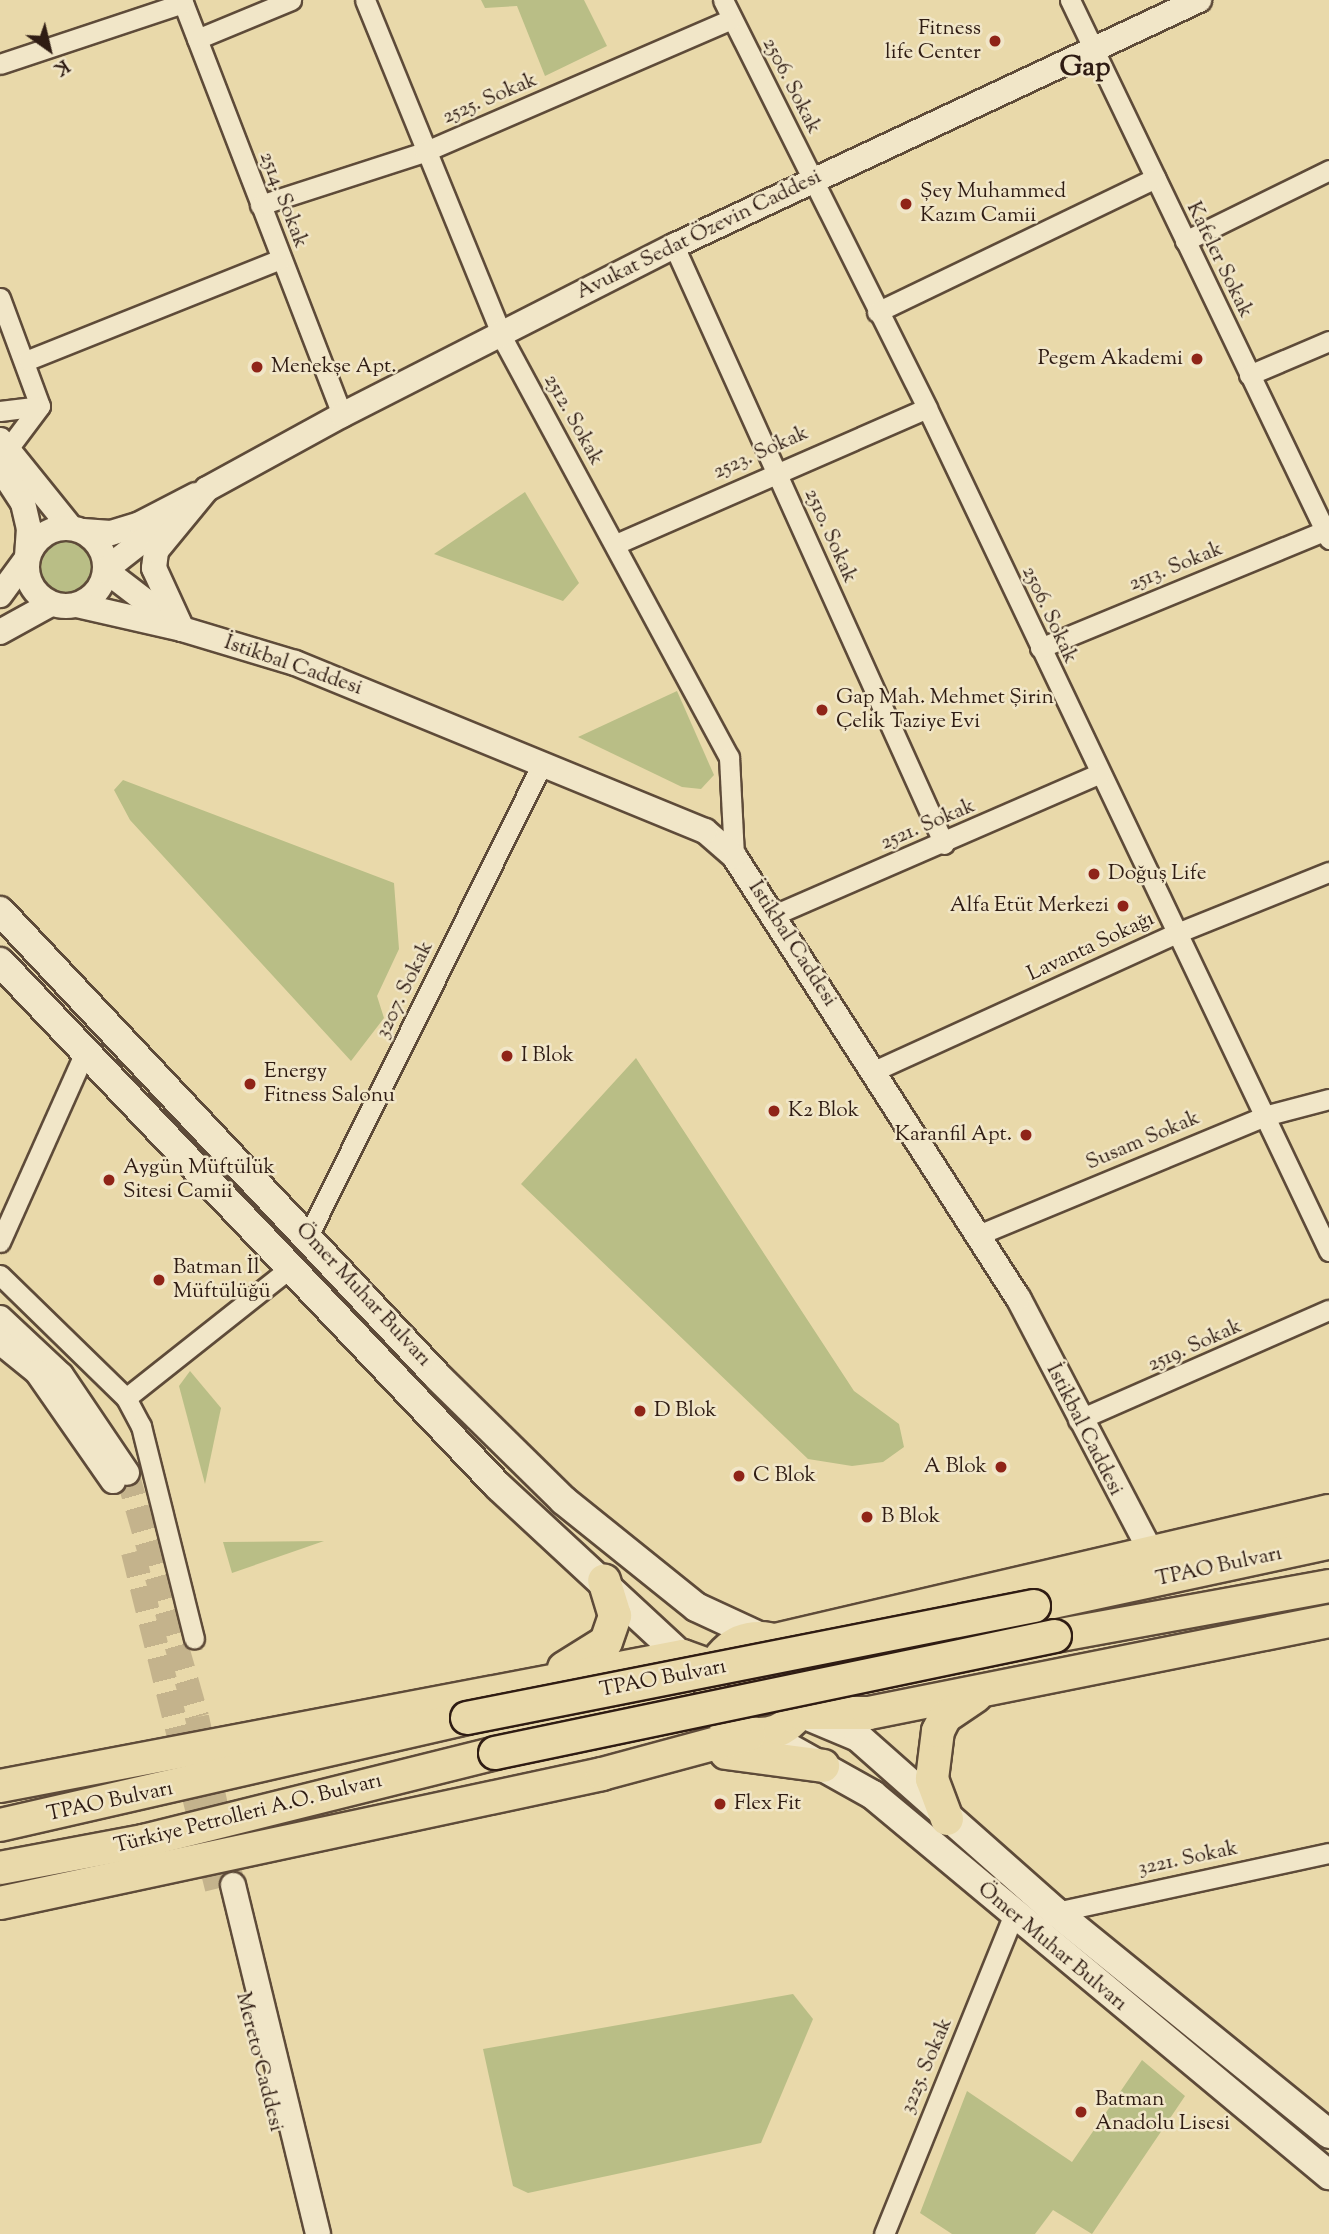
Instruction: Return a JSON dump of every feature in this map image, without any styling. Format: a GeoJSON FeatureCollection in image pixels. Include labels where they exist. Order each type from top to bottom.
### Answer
{"type":"FeatureCollection","features":[{"type":"Feature","properties":{"kind":"highway","name":"TPAO Bulvarı"},"geometry":{"type":"LineString","coordinates":[[768,1638],[1329,1511]]}},
{"type":"Feature","properties":{"kind":"highway","name":"TPAO Bulvarı"},"geometry":{"type":"LineString","coordinates":[[0,1825],[467,1718],[1329,1543]]}},
{"type":"Feature","properties":{"kind":"highway"},"geometry":{"type":"LineString","coordinates":[[536,1681],[606,1642],[615,1616],[604,1581]]}},
{"type":"Feature","properties":{"kind":"highway","name":"TPAO Bulvarı"},"geometry":{"type":"LineString","coordinates":[[495,1753],[1055,1636],[1329,1586]]}},
{"type":"Feature","properties":{"kind":"highway"},"geometry":{"type":"LineString","coordinates":[[0,1903],[689,1752],[757,1734],[800,1713],[869,1713],[1329,1621]]}},
{"type":"Feature","properties":{"kind":"highway"},"geometry":{"type":"LineString","coordinates":[[757,1734],[721,1716],[712,1675],[732,1646],[768,1638],[800,1659],[807,1674],[800,1713]]}},
{"type":"Feature","properties":{"kind":"highway","name":"TPAO Bulvarı"},"geometry":{"type":"LineString","coordinates":[[0,1786],[536,1681],[683,1656],[712,1675]]}},
{"type":"Feature","properties":{"kind":"highway"},"geometry":{"type":"LineString","coordinates":[[947,1819],[932,1779],[938,1731],[957,1706],[996,1686]]}},
{"type":"Feature","properties":{"kind":"highway"},"geometry":{"type":"LineString","coordinates":[[689,1752],[823,1766]]}},
{"type":"Feature","properties":{"kind":"highway","name":"Türkiye Petrolleri A.O. Bulvarı"},"geometry":{"type":"LineString","coordinates":[[0,1868],[144,1841],[495,1753]]}},
{"type":"Feature","properties":{"kind":"main road","name":"Ömer Muhar Bulvarı"},"geometry":{"type":"LineString","coordinates":[[0,911],[563,1500],[696,1607],[768,1638]]}},
{"type":"Feature","properties":{"kind":"main road","name":"Ömer Muhar Bulvarı"},"geometry":{"type":"LineString","coordinates":[[0,962],[294,1265],[498,1486],[683,1656]]}},
{"type":"Feature","properties":{"kind":"main road","name":"Ömer Muhar Bulvarı"},"geometry":{"type":"LineString","coordinates":[[800,1713],[858,1737],[947,1819],[1056,1912],[1329,2134]]}},
{"type":"Feature","properties":{"kind":"main road","name":"Ömer Muhar Bulvarı"},"geometry":{"type":"LineString","coordinates":[[757,1734],[823,1766],[873,1796],[1013,1916],[1329,2175]]}},
{"type":"Feature","properties":{"kind":"street"},"geometry":{"type":"LineString","coordinates":[[197,39],[291,0]]}},
{"type":"Feature","properties":{"kind":"street","name":"2512. Sokak"},"geometry":{"type":"LineString","coordinates":[[365,0],[424,152],[499,331],[729,757],[734,856]]}},
{"type":"Feature","properties":{"kind":"street","name":"2506. Sokak"},"geometry":{"type":"LineString","coordinates":[[723,0],[926,408],[1099,774],[1268,1115],[1329,1251]]}},
{"type":"Feature","properties":{"kind":"street","name":"Kafeler Sokak"},"geometry":{"type":"LineString","coordinates":[[1070,0],[1096,48],[1249,375],[1328,533]]}},
{"type":"Feature","properties":{"kind":"street","name":"Avukat Sedat Özevin Caddesi"},"geometry":{"type":"LineString","coordinates":[[77,530],[111,533],[140,524],[499,331],[1199,0]]}},
{"type":"Feature","properties":{"kind":"street"},"geometry":{"type":"LineString","coordinates":[[0,64],[183,1]]}},
{"type":"Feature","properties":{"kind":"street","name":"2514. Sokak"},"geometry":{"type":"LineString","coordinates":[[183,1],[342,415]]}},
{"type":"Feature","properties":{"kind":"street","name":"2525. Sokak"},"geometry":{"type":"LineString","coordinates":[[260,205],[424,152],[731,19]]}},
{"type":"Feature","properties":{"kind":"street"},"geometry":{"type":"LineString","coordinates":[[1185,241],[1329,170]]}},
{"type":"Feature","properties":{"kind":"street"},"geometry":{"type":"LineString","coordinates":[[877,313],[1155,178]]}},
{"type":"Feature","properties":{"kind":"street","name":"2510. Sokak"},"geometry":{"type":"LineString","coordinates":[[674,246],[944,844]]}},
{"type":"Feature","properties":{"kind":"street"},"geometry":{"type":"LineString","coordinates":[[28,360],[281,259]]}},
{"type":"Feature","properties":{"kind":"street"},"geometry":{"type":"LineString","coordinates":[[0,298],[28,360],[40,406]]}},
{"type":"Feature","properties":{"kind":"street"},"geometry":{"type":"LineString","coordinates":[[1249,375],[1329,341]]}},
{"type":"Feature","properties":{"kind":"street"},"geometry":{"type":"LineString","coordinates":[[0,411],[40,406]]}},
{"type":"Feature","properties":{"kind":"street"},"geometry":{"type":"LineString","coordinates":[[2,453],[40,406]]}},
{"type":"Feature","properties":{"kind":"street","name":"2523. Sokak"},"geometry":{"type":"LineString","coordinates":[[616,544],[776,470],[926,408]]}},
{"type":"Feature","properties":{"kind":"street"},"geometry":{"type":"LineString","coordinates":[[0,632],[51,604],[77,605],[97,592],[105,570],[100,547],[77,530],[2,453]]}},
{"type":"Feature","properties":{"kind":"street"},"geometry":{"type":"LineString","coordinates":[[2,453],[23,503],[28,580],[51,604]]}},
{"type":"Feature","properties":{"kind":"street"},"geometry":{"type":"LineString","coordinates":[[182,629],[156,583],[156,551],[207,489]]}},
{"type":"Feature","properties":{"kind":"street","name":"Avukat Sedat Özevin Caddesi"},"geometry":{"type":"LineString","coordinates":[[105,570],[207,489]]}},
{"type":"Feature","properties":{"kind":"street"},"geometry":{"type":"LineString","coordinates":[[0,595],[48,532],[77,530]]}},
{"type":"Feature","properties":{"kind":"street","name":"2513. Sokak"},"geometry":{"type":"LineString","coordinates":[[1040,648],[1328,533]]}},
{"type":"Feature","properties":{"kind":"street"},"geometry":{"type":"LineString","coordinates":[[105,570],[182,629]]}},
{"type":"Feature","properties":{"kind":"street","name":"İstikbal Caddesi"},"geometry":{"type":"LineString","coordinates":[[77,605],[182,629],[295,663],[705,831],[734,856],[1018,1298],[1078,1420],[1150,1550]]}},
{"type":"Feature","properties":{"kind":"street","name":"3207. Sokak"},"geometry":{"type":"LineString","coordinates":[[308,1236],[542,764]]}},
{"type":"Feature","properties":{"kind":"street","name":"2521. Sokak"},"geometry":{"type":"LineString","coordinates":[[774,915],[944,844],[1099,774]]}},
{"type":"Feature","properties":{"kind":"street","name":"Lavanta Sokağı"},"geometry":{"type":"LineString","coordinates":[[874,1071],[1177,933],[1329,872]]}},
{"type":"Feature","properties":{"kind":"street"},"geometry":{"type":"LineString","coordinates":[[0,1242],[86,1050]]}},
{"type":"Feature","properties":{"kind":"street","name":"Susam Sokak"},"geometry":{"type":"LineString","coordinates":[[978,1235],[1268,1115],[1329,1099]]}},
{"type":"Feature","properties":{"kind":"street"},"geometry":{"type":"LineString","coordinates":[[126,1398],[294,1265]]}},
{"type":"Feature","properties":{"kind":"street"},"geometry":{"type":"LineString","coordinates":[[0,1275],[126,1398],[153,1457],[194,1639]]}},
{"type":"Feature","properties":{"kind":"street","name":"2519. Sokak"},"geometry":{"type":"LineString","coordinates":[[1078,1420],[1329,1310]]}},
{"type":"Feature","properties":{"kind":"street"},"geometry":{"type":"LineString","coordinates":[[0,1318],[61,1375],[120,1477],[37,1372],[0,1342]]}},
{"type":"Feature","properties":{"kind":"street","name":"3221. Sokak"},"geometry":{"type":"LineString","coordinates":[[1056,1912],[1329,1853]]}},
{"type":"Feature","properties":{"kind":"street","name":"Mereto Caddesi"},"geometry":{"type":"LineString","coordinates":[[303,2234],[225,1887],[318,2234]]}},
{"type":"Feature","properties":{"kind":"street","name":"3225. Sokak"},"geometry":{"type":"LineString","coordinates":[[884,2234],[1013,1916]]}},
{"type":"Feature","properties":{"kind":"green space"},"geometry":{"type":"Polygon","coordinates":[[[481,0],[584,0],[607,46],[545,76],[517,6],[485,8],[481,0]]]}},
{"type":"Feature","properties":{"kind":"green space"},"geometry":{"type":"Polygon","coordinates":[[[525,492],[579,583],[563,601],[434,554],[525,492]]]}},
{"type":"Feature","properties":{"kind":"green space"},"geometry":{"type":"Polygon","coordinates":[[[69,541],[80,543],[89,549],[95,558],[95,580],[89,589],[80,595],[69,597],[58,595],[49,589],[43,580],[41,569],[43,558],[49,549],[58,543],[69,541]]]}},
{"type":"Feature","properties":{"kind":"green space"},"geometry":{"type":"Polygon","coordinates":[[[677,691],[714,775],[701,789],[682,787],[578,737],[677,691]]]}},
{"type":"Feature","properties":{"kind":"green space"},"geometry":{"type":"Polygon","coordinates":[[[123,780],[394,883],[399,949],[377,996],[384,1018],[351,1061],[130,820],[114,790],[123,780]]]}},
{"type":"Feature","properties":{"kind":"green space"},"geometry":{"type":"Polygon","coordinates":[[[636,1058],[854,1391],[899,1424],[904,1447],[883,1462],[852,1466],[808,1459],[521,1184],[636,1058]]]}},
{"type":"Feature","properties":{"kind":"green space"},"geometry":{"type":"Polygon","coordinates":[[[190,1371],[221,1408],[205,1484],[179,1386],[190,1371]]]}},
{"type":"Feature","properties":{"kind":"green space"},"geometry":{"type":"Polygon","coordinates":[[[324,1541],[232,1573],[223,1542],[324,1541]]]}},
{"type":"Feature","properties":{"kind":"green space"},"geometry":{"type":"Polygon","coordinates":[[[793,1994],[813,2019],[761,2143],[528,2193],[513,2186],[483,2049],[793,1994]]]}},
{"type":"Feature","properties":{"kind":"green space"},"geometry":{"type":"Polygon","coordinates":[[[1142,2060],[1185,2096],[1092,2234],[1053,2210],[1035,2234],[952,2234],[920,2213],[967,2091],[1072,2162],[1142,2060]]]}},
{"type":"Feature","properties":{"kind":"tunnel"},"geometry":{"type":"LineString","coordinates":[[127,1473],[197,1717],[233,1885]]}},
{"type":"Feature","properties":{"kind":"tunnel"},"geometry":{"type":"LineString","coordinates":[[133,1552],[217,1889]]}},
{"type":"Feature","properties":{"kind":"place","name":"Fitness life Center"},"geometry":{"type":"Point","coordinates":[995,41]}},
{"type":"Feature","properties":{"kind":"place","name":"Şey Muhammed Kazım Camii"},"geometry":{"type":"Point","coordinates":[906,204]}},
{"type":"Feature","properties":{"kind":"place","name":"Pegem Akademi"},"geometry":{"type":"Point","coordinates":[1197,359]}},
{"type":"Feature","properties":{"kind":"place","name":"Menekşe Apt."},"geometry":{"type":"Point","coordinates":[257,367]}},
{"type":"Feature","properties":{"kind":"place","name":"Gap Mah. Mehmet Şirin Çelik Taziye Evi"},"geometry":{"type":"Point","coordinates":[822,710]}},
{"type":"Feature","properties":{"kind":"place","name":"Doğuş Life"},"geometry":{"type":"Point","coordinates":[1094,874]}},
{"type":"Feature","properties":{"kind":"place","name":"Alfa Etüt Merkezi"},"geometry":{"type":"Point","coordinates":[1123,906]}},
{"type":"Feature","properties":{"kind":"place","name":"I Blok"},"geometry":{"type":"Point","coordinates":[507,1056]}},
{"type":"Feature","properties":{"kind":"place","name":"Energy Fitness Salonu"},"geometry":{"type":"Point","coordinates":[250,1084]}},
{"type":"Feature","properties":{"kind":"place","name":"K2 Blok"},"geometry":{"type":"Point","coordinates":[774,1111]}},
{"type":"Feature","properties":{"kind":"place","name":"Karanfil Apt."},"geometry":{"type":"Point","coordinates":[1026,1135]}},
{"type":"Feature","properties":{"kind":"place","name":"Aygün Müftülük Sitesi Camii"},"geometry":{"type":"Point","coordinates":[109,1180]}},
{"type":"Feature","properties":{"kind":"place","name":"Batman İl Müftülüğü"},"geometry":{"type":"Point","coordinates":[159,1280]}},
{"type":"Feature","properties":{"kind":"place","name":"D Blok"},"geometry":{"type":"Point","coordinates":[640,1411]}},
{"type":"Feature","properties":{"kind":"place","name":"A Blok"},"geometry":{"type":"Point","coordinates":[1001,1467]}},
{"type":"Feature","properties":{"kind":"place","name":"C Blok"},"geometry":{"type":"Point","coordinates":[739,1476]}},
{"type":"Feature","properties":{"kind":"place","name":"B Blok"},"geometry":{"type":"Point","coordinates":[867,1517]}},
{"type":"Feature","properties":{"kind":"place","name":"Flex Fit"},"geometry":{"type":"Point","coordinates":[720,1804]}},
{"type":"Feature","properties":{"kind":"place","name":"Batman Anadolu Lisesi"},"geometry":{"type":"Point","coordinates":[1081,2112]}},
{"type":"Feature","properties":{"kind":"district","name":"Gap"},"geometry":{"type":"Point","coordinates":[1085,68]}}]}
